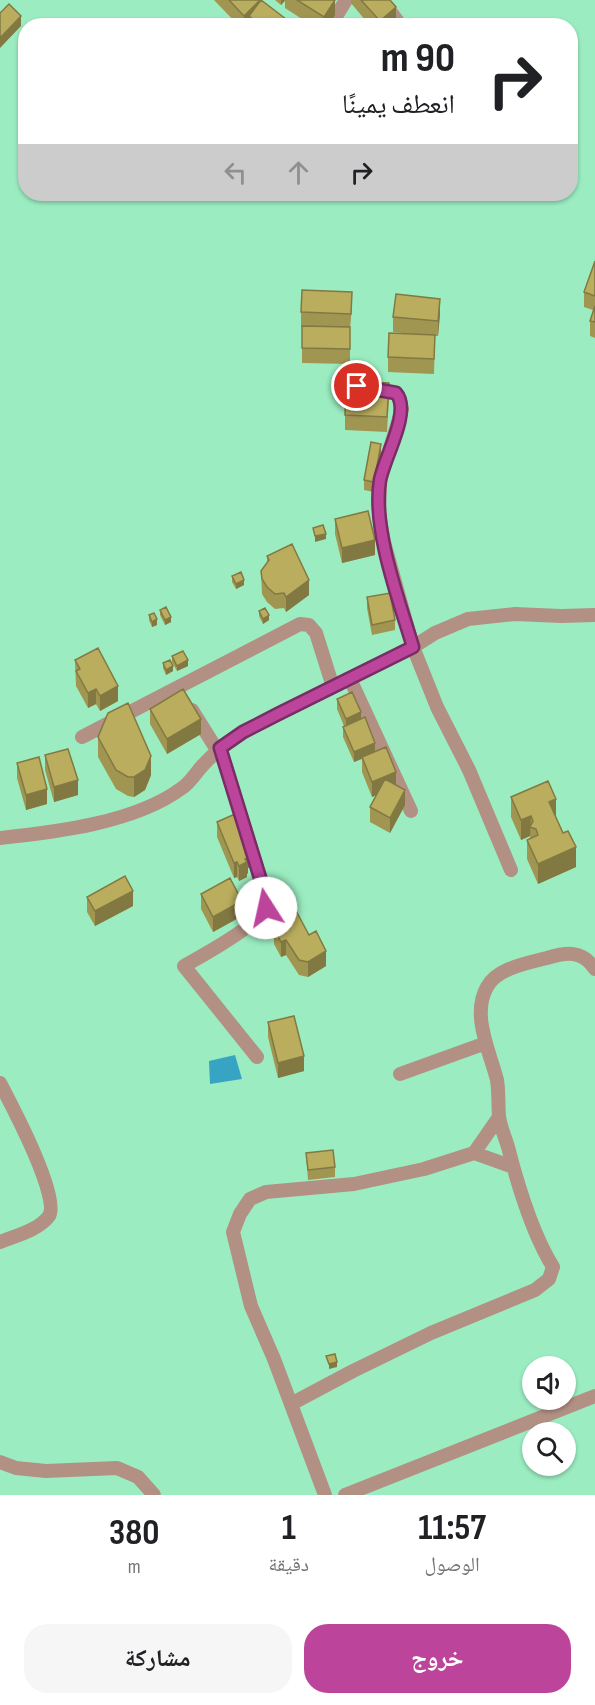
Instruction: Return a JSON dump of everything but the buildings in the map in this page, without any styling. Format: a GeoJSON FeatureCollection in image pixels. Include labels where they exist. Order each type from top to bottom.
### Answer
{"type":"FeatureCollection","features":[{"type":"Feature","properties":{"kind":"street"},"geometry":{"type":"LineString","coordinates":[[382,0],[395,18]]}},
{"type":"Feature","properties":{"kind":"street"},"geometry":{"type":"LineString","coordinates":[[357,386],[396,393],[402,403],[400,420],[380,481],[379,514],[396,591],[413,647],[437,707],[469,770],[511,870]]}},
{"type":"Feature","properties":{"kind":"street"},"geometry":{"type":"LineString","coordinates":[[0,838],[68,830],[140,809],[184,787],[219,749],[243,732],[413,647],[435,633],[468,619],[515,614],[595,615]]}},
{"type":"Feature","properties":{"kind":"street"},"geometry":{"type":"LineString","coordinates":[[82,737],[300,624],[306,624],[316,633],[333,687]]}},
{"type":"Feature","properties":{"kind":"street"},"geometry":{"type":"LineString","coordinates":[[350,679],[411,812]]}},
{"type":"Feature","properties":{"kind":"street"},"geometry":{"type":"LineString","coordinates":[[180,687],[194,714],[219,749],[267,903],[264,912],[258,918],[184,966],[258,1057]]}},
{"type":"Feature","properties":{"kind":"street"},"geometry":{"type":"LineString","coordinates":[[291,1404],[431,1334],[535,1290],[549,1279],[553,1267],[536,1231],[513,1167],[499,1117],[498,1085],[486,1043],[481,1013],[485,990],[490,981],[503,972],[558,954],[578,954],[586,958],[595,969]]}},
{"type":"Feature","properties":{"kind":"street"},"geometry":{"type":"LineString","coordinates":[[400,1074],[486,1043]]}},
{"type":"Feature","properties":{"kind":"street"},"geometry":{"type":"LineString","coordinates":[[0,1083],[44,1176],[52,1205],[50,1215],[42,1222],[0,1242]]}},
{"type":"Feature","properties":{"kind":"street"},"geometry":{"type":"LineString","coordinates":[[325,1495],[251,1306],[233,1232],[240,1214],[250,1199],[266,1192],[354,1184],[392,1177],[424,1170],[474,1153],[499,1117]]}},
{"type":"Feature","properties":{"kind":"street"},"geometry":{"type":"LineString","coordinates":[[474,1153],[513,1167]]}},
{"type":"Feature","properties":{"kind":"street"},"geometry":{"type":"LineString","coordinates":[[345,1495],[595,1396]]}},
{"type":"Feature","properties":{"kind":"street"},"geometry":{"type":"LineString","coordinates":[[0,1462],[16,1468],[46,1471],[117,1468],[138,1477],[154,1495]]}},
{"type":"Feature","properties":{"kind":"water"},"geometry":{"type":"Polygon","coordinates":[[[235,1055],[242,1079],[210,1084],[209,1061],[235,1055]]]}},
{"type":"Feature","properties":{"kind":"route"},"geometry":{"type":"LineString","coordinates":[[266,908],[266,897],[260,876],[220,748],[243,732],[413,647],[396,591],[379,514],[380,481],[387,453],[400,420],[402,403],[396,393],[357,386]]}}]}
